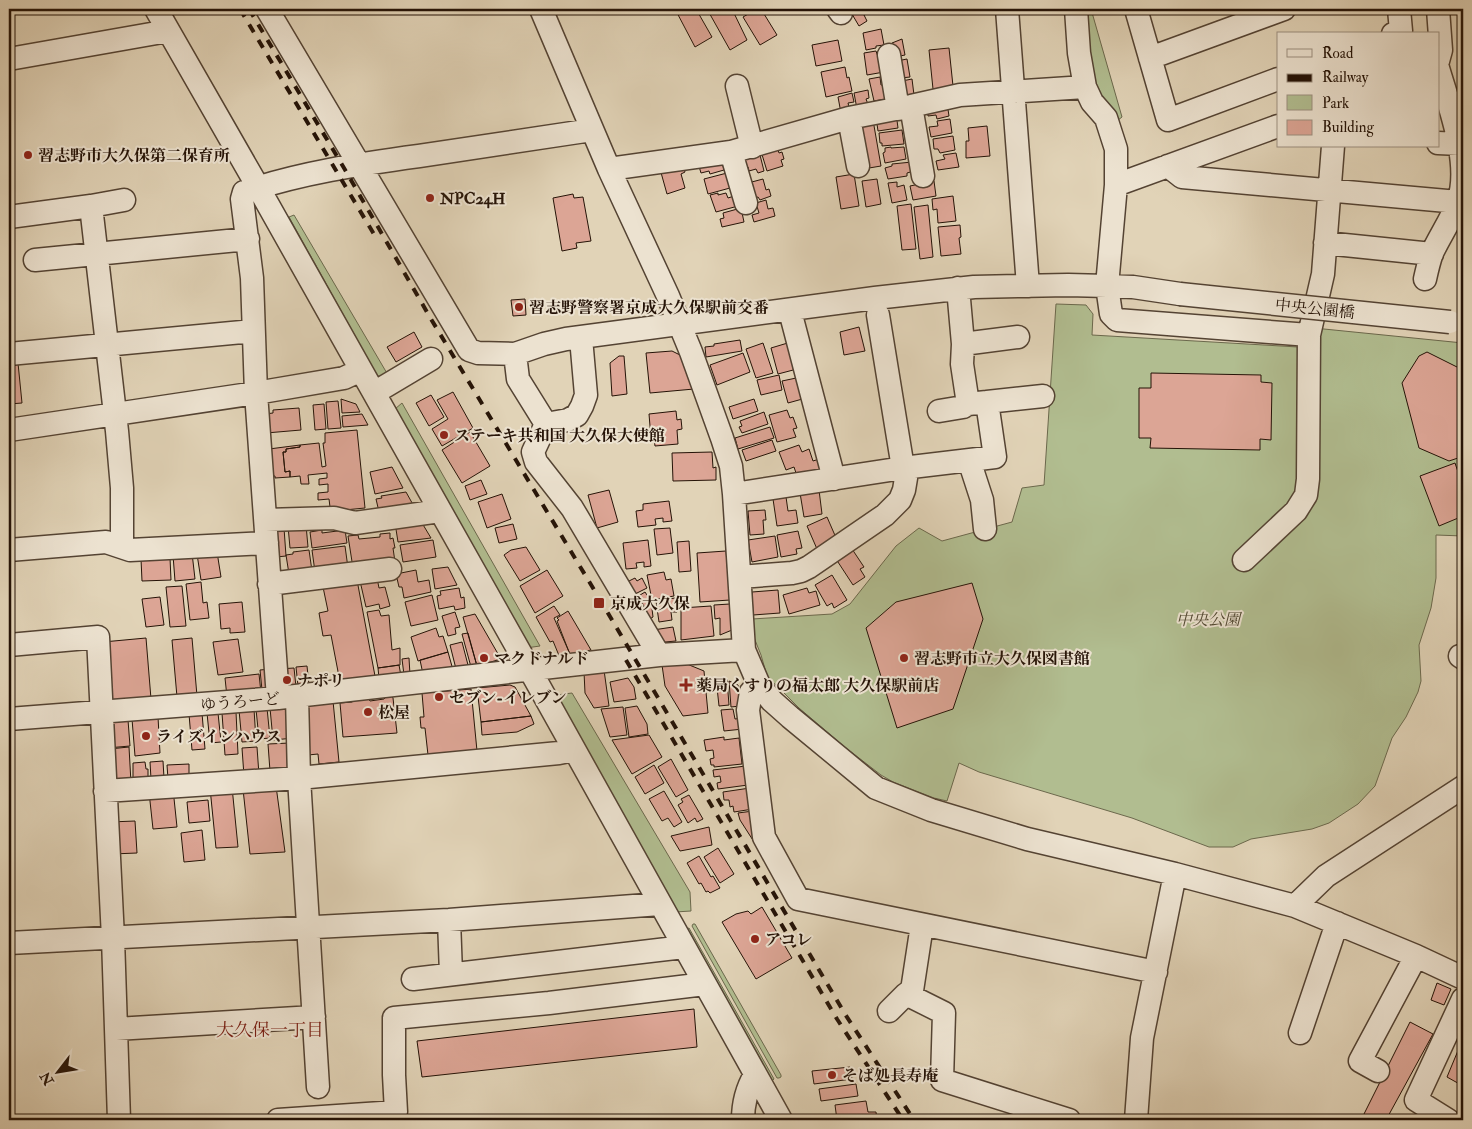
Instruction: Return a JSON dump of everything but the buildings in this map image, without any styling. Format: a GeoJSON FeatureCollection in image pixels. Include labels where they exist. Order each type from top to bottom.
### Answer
{"type":"FeatureCollection","features":[{"type":"Feature","properties":{"kind":"street"},"geometry":{"type":"LineString","coordinates":[[156,9],[530,670],[781,1120]]}},
{"type":"Feature","properties":{"kind":"street"},"geometry":{"type":"LineString","coordinates":[[267,9],[469,350],[478,353],[515,354],[518,378],[546,424]]}},
{"type":"Feature","properties":{"kind":"street"},"geometry":{"type":"LineString","coordinates":[[541,9],[609,169],[668,296],[722,438],[730,466],[734,494],[744,650],[759,685],[772,701],[876,788],[887,793],[930,810],[1027,839],[1175,874],[1295,906],[1416,956],[1463,978]]}},
{"type":"Feature","properties":{"kind":"street"},"geometry":{"type":"LineString","coordinates":[[1007,9],[1028,286]]}},
{"type":"Feature","properties":{"kind":"street"},"geometry":{"type":"LineString","coordinates":[[1076,9],[1079,52],[1085,87],[1092,102],[1106,118],[1116,149],[1116,185],[1107,286],[1110,314],[1117,320],[1309,335]]}},
{"type":"Feature","properties":{"kind":"street"},"geometry":{"type":"LineString","coordinates":[[1136,9],[1168,120],[1276,86]]}},
{"type":"Feature","properties":{"kind":"street"},"geometry":{"type":"LineString","coordinates":[[1150,58],[1284,9]]}},
{"type":"Feature","properties":{"kind":"street"},"geometry":{"type":"LineString","coordinates":[[1398,32],[1401,31],[1399,9]]}},
{"type":"Feature","properties":{"kind":"street"},"geometry":{"type":"LineString","coordinates":[[1438,9],[1440,32]]}},
{"type":"Feature","properties":{"kind":"street"},"geometry":{"type":"LineString","coordinates":[[9,59],[168,31]]}},
{"type":"Feature","properties":{"kind":"street"},"geometry":{"type":"LineString","coordinates":[[1440,36],[1440,53]]}},
{"type":"Feature","properties":{"kind":"street"},"geometry":{"type":"LineString","coordinates":[[889,55],[923,176]]}},
{"type":"Feature","properties":{"kind":"street"},"geometry":{"type":"LineString","coordinates":[[1424,279],[1432,254],[1458,202],[1462,187],[1462,158],[1449,144],[1440,82]]}},
{"type":"Feature","properties":{"kind":"street"},"geometry":{"type":"LineString","coordinates":[[737,86],[746,204]]}},
{"type":"Feature","properties":{"kind":"street"},"geometry":{"type":"LineString","coordinates":[[609,169],[742,149],[849,118],[960,95],[1085,87]]}},
{"type":"Feature","properties":{"kind":"street"},"geometry":{"type":"LineString","coordinates":[[849,118],[858,166]]}},
{"type":"Feature","properties":{"kind":"street"},"geometry":{"type":"LineString","coordinates":[[1116,185],[1277,126]]}},
{"type":"Feature","properties":{"kind":"street"},"geometry":{"type":"LineString","coordinates":[[318,1087],[299,778],[288,697],[269,584],[256,393],[252,278],[243,195],[244,192],[258,187],[323,171],[592,130]]}},
{"type":"Feature","properties":{"kind":"street"},"geometry":{"type":"LineString","coordinates":[[1244,560],[1296,511],[1306,495],[1308,479],[1309,335],[1323,274],[1333,148]]}},
{"type":"Feature","properties":{"kind":"street"},"geometry":{"type":"LineString","coordinates":[[1168,166],[1182,177],[1458,202]]}},
{"type":"Feature","properties":{"kind":"street"},"geometry":{"type":"LineString","coordinates":[[9,217],[124,200]]}},
{"type":"Feature","properties":{"kind":"street"},"geometry":{"type":"LineString","coordinates":[[91,206],[116,414],[122,488],[122,547]]}},
{"type":"Feature","properties":{"kind":"street"},"geometry":{"type":"LineString","coordinates":[[35,260],[248,239]]}},
{"type":"Feature","properties":{"kind":"street"},"geometry":{"type":"LineString","coordinates":[[1325,243],[1432,254]]}},
{"type":"Feature","properties":{"kind":"street","name":"中央公園橋"},"geometry":{"type":"LineString","coordinates":[[515,354],[544,344],[581,338],[958,288],[1028,286],[1133,287],[1180,294],[1456,323]]}},
{"type":"Feature","properties":{"kind":"street"},"geometry":{"type":"LineString","coordinates":[[734,494],[903,468],[995,457],[978,403],[962,364],[963,344],[958,288]]}},
{"type":"Feature","properties":{"kind":"street"},"geometry":{"type":"LineString","coordinates":[[790,310],[834,478]]}},
{"type":"Feature","properties":{"kind":"street"},"geometry":{"type":"LineString","coordinates":[[740,577],[801,571],[886,515],[900,500],[906,478],[878,316]]}},
{"type":"Feature","properties":{"kind":"street"},"geometry":{"type":"LineString","coordinates":[[9,354],[253,331]]}},
{"type":"Feature","properties":{"kind":"street"},"geometry":{"type":"LineString","coordinates":[[963,344],[1018,337]]}},
{"type":"Feature","properties":{"kind":"street"},"geometry":{"type":"LineString","coordinates":[[546,424],[568,420],[577,415],[582,406],[586,395],[581,338]]}},
{"type":"Feature","properties":{"kind":"street"},"geometry":{"type":"LineString","coordinates":[[374,393],[431,359]]}},
{"type":"Feature","properties":{"kind":"street"},"geometry":{"type":"LineString","coordinates":[[9,430],[344,378],[360,370]]}},
{"type":"Feature","properties":{"kind":"street"},"geometry":{"type":"LineString","coordinates":[[938,411],[978,403],[1043,396]]}},
{"type":"Feature","properties":{"kind":"street"},"geometry":{"type":"LineString","coordinates":[[546,424],[533,452],[536,462],[572,508],[659,655]]}},
{"type":"Feature","properties":{"kind":"street"},"geometry":{"type":"LineString","coordinates":[[969,460],[982,500],[985,529]]}},
{"type":"Feature","properties":{"kind":"street"},"geometry":{"type":"LineString","coordinates":[[266,520],[334,518],[355,523],[440,511]]}},
{"type":"Feature","properties":{"kind":"street"},"geometry":{"type":"LineString","coordinates":[[9,550],[106,542],[130,550],[267,543]]}},
{"type":"Feature","properties":{"kind":"street"},"geometry":{"type":"LineString","coordinates":[[269,584],[390,569]]}},
{"type":"Feature","properties":{"kind":"street"},"geometry":{"type":"LineString","coordinates":[[9,645],[98,636],[119,1120]]}},
{"type":"Feature","properties":{"kind":"street","name":"ゆうろーど"},"geometry":{"type":"LineString","coordinates":[[9,719],[288,697],[659,655],[744,650]]}},
{"type":"Feature","properties":{"kind":"street"},"geometry":{"type":"LineString","coordinates":[[759,685],[751,692],[748,710],[764,837],[798,899],[1156,972]]}},
{"type":"Feature","properties":{"kind":"street"},"geometry":{"type":"LineString","coordinates":[[105,791],[299,778],[574,750]]}},
{"type":"Feature","properties":{"kind":"street"},"geometry":{"type":"LineString","coordinates":[[1295,906],[1326,876],[1463,787]]}},
{"type":"Feature","properties":{"kind":"street"},"geometry":{"type":"LineString","coordinates":[[1136,1120],[1142,1038],[1175,874]]}},
{"type":"Feature","properties":{"kind":"street"},"geometry":{"type":"LineString","coordinates":[[9,943],[448,920],[660,904]]}},
{"type":"Feature","properties":{"kind":"street"},"geometry":{"type":"LineString","coordinates":[[448,920],[452,974]]}},
{"type":"Feature","properties":{"kind":"street"},"geometry":{"type":"LineString","coordinates":[[1300,1033],[1337,923]]}},
{"type":"Feature","properties":{"kind":"street"},"geometry":{"type":"LineString","coordinates":[[911,997],[922,924]]}},
{"type":"Feature","properties":{"kind":"street"},"geometry":{"type":"LineString","coordinates":[[413,979],[684,947]]}},
{"type":"Feature","properties":{"kind":"street"},"geometry":{"type":"LineString","coordinates":[[1378,1071],[1360,1061],[1416,956]]}},
{"type":"Feature","properties":{"kind":"street"},"geometry":{"type":"LineString","coordinates":[[278,1120],[396,1112],[394,1018],[549,1003],[705,984]]}},
{"type":"Feature","properties":{"kind":"street"},"geometry":{"type":"LineString","coordinates":[[889,1010],[906,994],[944,1013],[942,1080],[1070,1120]]}},
{"type":"Feature","properties":{"kind":"street"},"geometry":{"type":"LineString","coordinates":[[1448,1120],[1416,1100],[1463,999]]}},
{"type":"Feature","properties":{"kind":"street"},"geometry":{"type":"LineString","coordinates":[[116,1029],[314,1016]]}},
{"type":"Feature","properties":{"kind":"street"},"geometry":{"type":"LineString","coordinates":[[743,1120],[743,1103],[755,1075]]}},
{"type":"Feature","properties":{"kind":"green space"},"geometry":{"type":"Polygon","coordinates":[[[1080,9],[1091,9],[1122,117],[1113,124],[1097,96],[1080,9]]]}},
{"type":"Feature","properties":{"kind":"green space"},"geometry":{"type":"Polygon","coordinates":[[[294,215],[388,375],[379,379],[289,217],[294,215]]]}},
{"type":"Feature","properties":{"kind":"green space","name":"中央公園"},"geometry":{"type":"Polygon","coordinates":[[[1056,304],[1086,305],[1093,314],[1092,335],[1298,347],[1314,328],[1463,343],[1463,536],[1436,535],[1436,578],[1431,608],[1419,645],[1421,681],[1406,717],[1392,738],[1375,786],[1358,804],[1329,823],[1312,829],[1251,839],[1233,847],[1209,847],[1132,818],[979,772],[959,763],[947,801],[934,798],[893,782],[881,775],[799,708],[767,676],[751,630],[752,619],[832,614],[850,604],[896,546],[919,528],[942,541],[1012,522],[1022,488],[1044,485],[1056,304]]]}},
{"type":"Feature","properties":{"kind":"green space"},"geometry":{"type":"Polygon","coordinates":[[[402,403],[540,646],[526,648],[395,409],[402,403]]]}},
{"type":"Feature","properties":{"kind":"green space"},"geometry":{"type":"Polygon","coordinates":[[[572,693],[690,892],[691,911],[675,912],[558,702],[557,695],[572,693]]]}},
{"type":"Feature","properties":{"kind":"green space"},"geometry":{"type":"Polygon","coordinates":[[[695,924],[781,1077],[777,1078],[692,926],[695,924]]]}},
{"type":"Feature","properties":{"kind":"green space"},"geometry":{"type":"Polygon","coordinates":[[[689,928],[774,1079],[772,1081],[686,929],[689,928]]]}},
{"type":"Feature","properties":{"kind":"railway"},"geometry":{"type":"LineString","coordinates":[[240,9],[375,236]]}},
{"type":"Feature","properties":{"kind":"railway"},"geometry":{"type":"LineString","coordinates":[[249,9],[431,319],[602,603],[845,1014],[914,1120]]}},
{"type":"Feature","properties":{"kind":"railway"},"geometry":{"type":"LineString","coordinates":[[626,660],[837,1019],[903,1120]]}},
{"type":"Feature","properties":{"kind":"place","name":"習志野市大久保第二保育所"},"geometry":{"type":"Point","coordinates":[28,155]}},
{"type":"Feature","properties":{"kind":"place","name":"NPC24H"},"geometry":{"type":"Point","coordinates":[430,198]}},
{"type":"Feature","properties":{"kind":"place","name":"習志野警察署京成大久保駅前交番"},"geometry":{"type":"Point","coordinates":[519,307]}},
{"type":"Feature","properties":{"kind":"place","name":"ステーキ共和国 大久保大使館"},"geometry":{"type":"Point","coordinates":[444,435]}},
{"type":"Feature","properties":{"kind":"place","name":"京成大久保"},"geometry":{"type":"Point","coordinates":[599,603]}},
{"type":"Feature","properties":{"kind":"place","name":"マクドナルド"},"geometry":{"type":"Point","coordinates":[484,658]}},
{"type":"Feature","properties":{"kind":"place","name":"習志野市立大久保図書館"},"geometry":{"type":"Point","coordinates":[904,658]}},
{"type":"Feature","properties":{"kind":"place","name":"ナポリ"},"geometry":{"type":"Point","coordinates":[287,680]}},
{"type":"Feature","properties":{"kind":"place","name":"薬局くすりの福太郎 大久保駅前店"},"geometry":{"type":"Point","coordinates":[686,685]}},
{"type":"Feature","properties":{"kind":"place","name":"セブン-イレブン"},"geometry":{"type":"Point","coordinates":[439,697]}},
{"type":"Feature","properties":{"kind":"place","name":"松屋"},"geometry":{"type":"Point","coordinates":[368,712]}},
{"type":"Feature","properties":{"kind":"place","name":"ライズインハウス"},"geometry":{"type":"Point","coordinates":[146,736]}},
{"type":"Feature","properties":{"kind":"place","name":"アコレ"},"geometry":{"type":"Point","coordinates":[755,939]}},
{"type":"Feature","properties":{"kind":"place","name":"そば処長寿庵"},"geometry":{"type":"Point","coordinates":[832,1075]}},
{"type":"Feature","properties":{"kind":"district","name":"大久保一丁目"},"geometry":{"type":"Point","coordinates":[270,1030]}}]}
